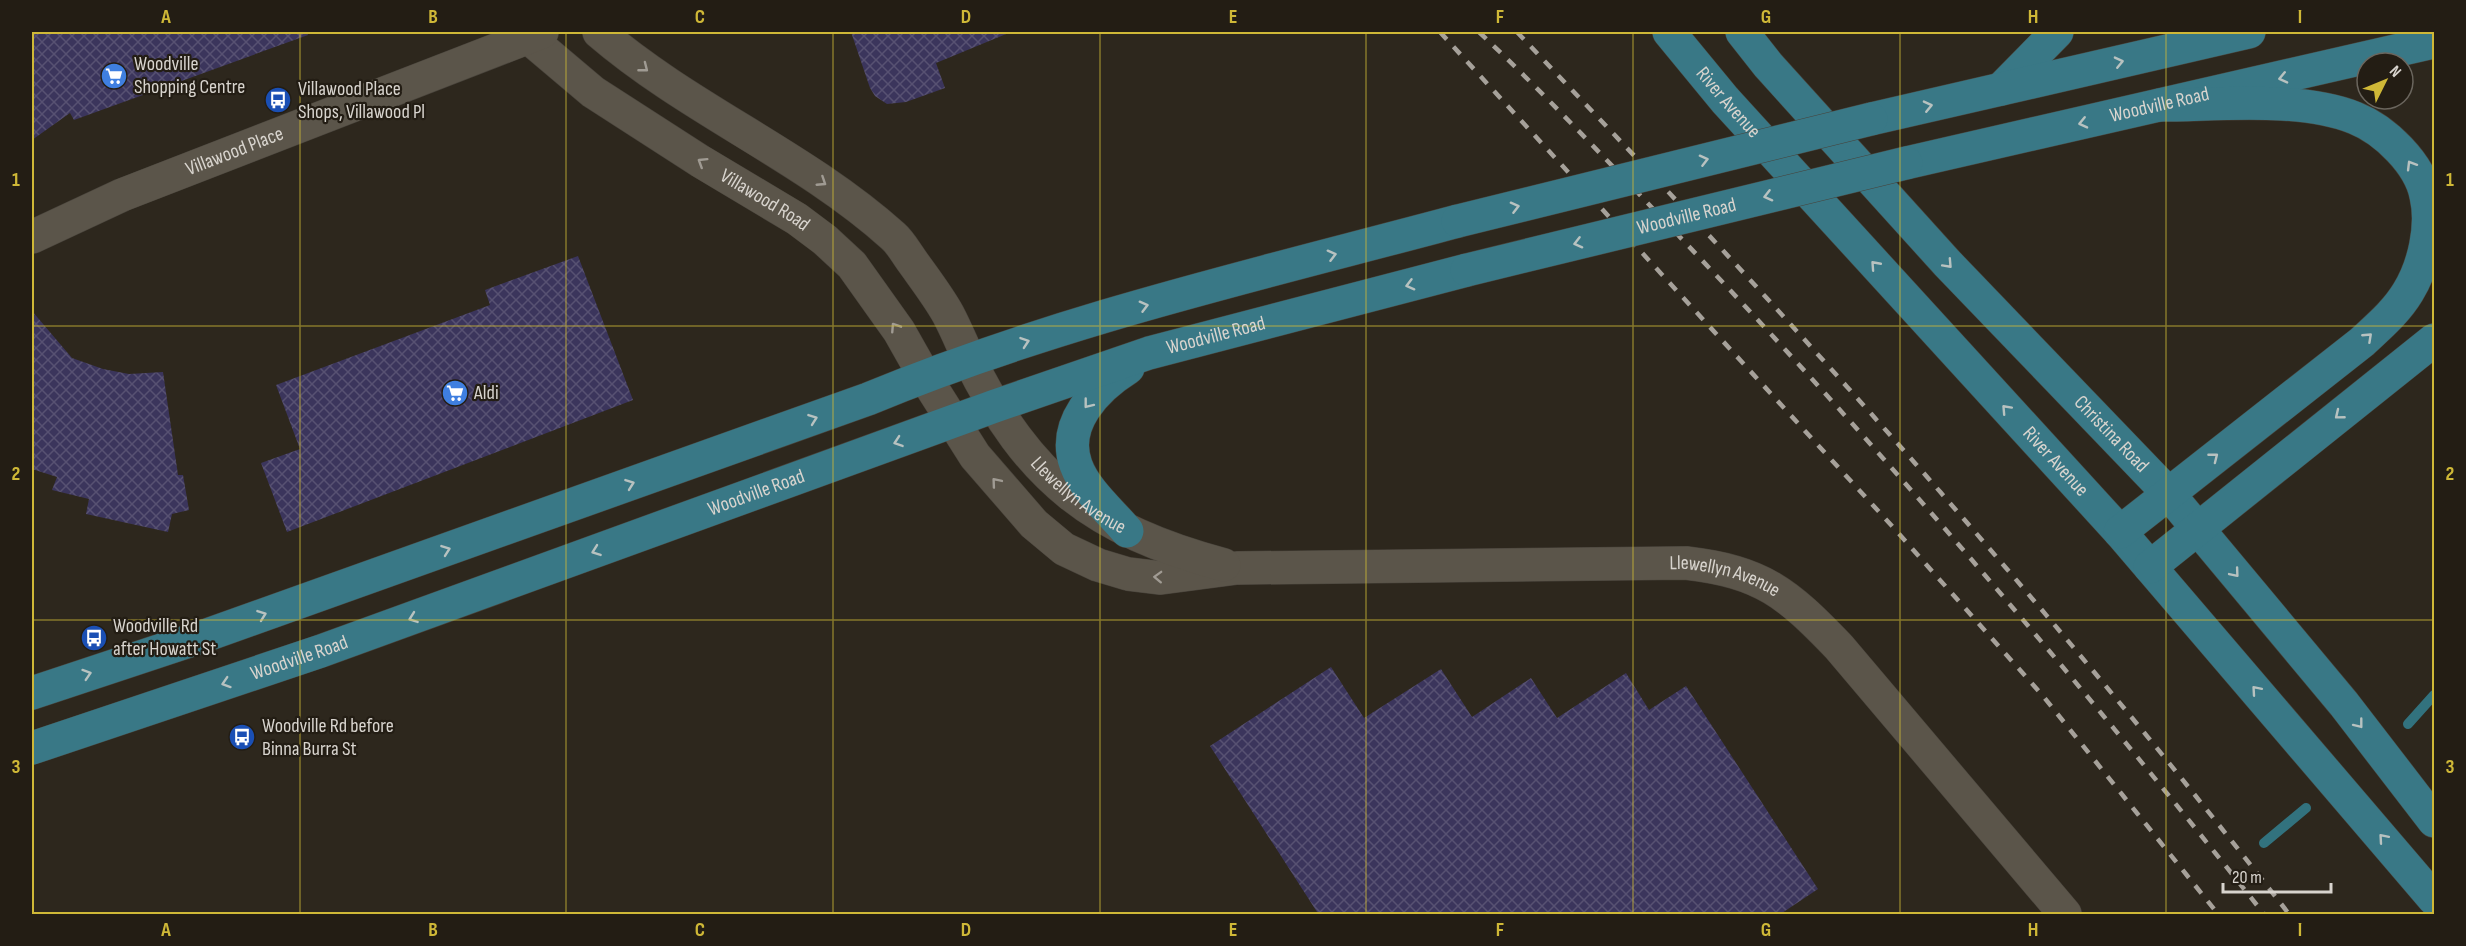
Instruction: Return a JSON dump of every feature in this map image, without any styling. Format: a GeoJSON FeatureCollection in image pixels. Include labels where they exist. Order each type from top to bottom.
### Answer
{"type":"FeatureCollection","features":[{"type":"Feature","properties":{"kind":"main road","name":"River Avenue"},"geometry":{"type":"LineString","coordinates":[[1669,32],[1733,109],[2120,532],[2434,899]]}},
{"type":"Feature","properties":{"kind":"main road"},"geometry":{"type":"LineString","coordinates":[[1742,32],[1768,64]]}},
{"type":"Feature","properties":{"kind":"main road"},"geometry":{"type":"LineString","coordinates":[[1755,32],[1768,64]]}},
{"type":"Feature","properties":{"kind":"main road"},"geometry":{"type":"LineString","coordinates":[[2001,89],[2057,32]]}},
{"type":"Feature","properties":{"kind":"main road"},"geometry":{"type":"LineString","coordinates":[[32,693],[218,631],[970,360],[1088,321],[1458,221],[1871,119],[2249,32]]}},
{"type":"Feature","properties":{"kind":"main road","name":"Woodville Road"},"geometry":{"type":"LineString","coordinates":[[32,748],[321,651],[995,406],[1149,353],[1467,270],[1906,163],[2434,42]]}},
{"type":"Feature","properties":{"kind":"main road","name":"Christina Road"},"geometry":{"type":"LineString","coordinates":[[1768,64],[1947,263],[2168,493],[2344,704],[2434,821]]}},
{"type":"Feature","properties":{"kind":"main road"},"geometry":{"type":"LineString","coordinates":[[2120,532],[2362,342],[2387,318],[2409,292],[2421,262],[2428,227],[2426,195],[2410,161],[2388,137],[2356,118],[2319,108],[2276,104],[2160,105]]}},
{"type":"Feature","properties":{"kind":"main road"},"geometry":{"type":"LineString","coordinates":[[2150,567],[2434,340]]}},
{"type":"Feature","properties":{"kind":"main road"},"geometry":{"type":"LineString","coordinates":[[1127,531],[1082,477],[1076,465],[1072,446],[1075,426],[1093,397],[1115,376],[1149,353]]}},
{"type":"Feature","properties":{"kind":"street"},"geometry":{"type":"LineString","coordinates":[[599,32],[658,79],[830,187],[865,212],[896,239],[947,313],[970,360]]}},
{"type":"Feature","properties":{"kind":"street","name":"Villawood Place"},"geometry":{"type":"LineString","coordinates":[[32,237],[133,191],[530,33]]}},
{"type":"Feature","properties":{"kind":"street","name":"Villawood Road"},"geometry":{"type":"LineString","coordinates":[[530,33],[592,92],[797,219],[825,240],[852,266],[875,296],[953,422]]}},
{"type":"Feature","properties":{"kind":"street","name":"Llewellyn Avenue"},"geometry":{"type":"LineString","coordinates":[[970,360],[995,406],[1036,464],[1065,492],[1090,511],[1127,531],[1160,545],[1237,568]]}},
{"type":"Feature","properties":{"kind":"street","name":"Llewellyn Avenue"},"geometry":{"type":"LineString","coordinates":[[953,422],[975,456],[1034,524],[1064,549],[1128,574],[1161,578],[1237,568],[1686,563],[1717,567],[1747,576],[1778,590],[1808,614],[1839,647],[2065,915]]}},
{"type":"Feature","properties":{"kind":"building","name":"Woodville Shopping Centre"},"geometry":{"type":"Polygon","coordinates":[[[32,32],[307,32],[308,35],[74,120],[70,113],[32,140],[32,32]]]}},
{"type":"Feature","properties":{"kind":"building"},"geometry":{"type":"Polygon","coordinates":[[[851,32],[1011,32],[936,63],[945,88],[906,102],[887,104],[875,96],[870,88],[851,32]]]}},
{"type":"Feature","properties":{"kind":"building","name":"Aldi"},"geometry":{"type":"Polygon","coordinates":[[[578,256],[633,400],[287,532],[261,463],[300,449],[276,385],[490,305],[485,290],[578,256]]]}},
{"type":"Feature","properties":{"kind":"building"},"geometry":{"type":"Polygon","coordinates":[[[32,311],[72,358],[103,369],[129,374],[163,372],[178,475],[183,475],[189,510],[172,514],[168,532],[86,514],[89,499],[52,490],[57,477],[32,469],[32,311]]]}},
{"type":"Feature","properties":{"kind":"building"},"geometry":{"type":"Polygon","coordinates":[[[1331,667],[1364,718],[1441,669],[1472,717],[1531,678],[1557,718],[1626,673],[1649,710],[1686,686],[1818,889],[1779,915],[1319,915],[1210,746],[1331,667]]]}},
{"type":"Feature","properties":{"kind":"waterway"},"geometry":{"type":"LineString","coordinates":[[2408,724],[2434,695]]}},
{"type":"Feature","properties":{"kind":"waterway"},"geometry":{"type":"LineString","coordinates":[[2264,843],[2306,808]]}},
{"type":"Feature","properties":{"kind":"railway"},"geometry":{"type":"LineString","coordinates":[[1440,32],[1892,526],[2043,696],[2218,914]]}},
{"type":"Feature","properties":{"kind":"railway"},"geometry":{"type":"LineString","coordinates":[[1479,32],[1678,235],[1831,400],[1979,568],[2264,914]]}},
{"type":"Feature","properties":{"kind":"railway"},"geometry":{"type":"LineString","coordinates":[[1517,32],[1717,244],[1914,462],[2105,685],[2289,914]]}},
{"type":"Feature","properties":{"kind":"place","name":"Woodville Shopping Centre"},"geometry":{"type":"Point","coordinates":[114,76]}},
{"type":"Feature","properties":{"kind":"place","name":"Villawood Place Shops, Villawood Pl"},"geometry":{"type":"Point","coordinates":[278,100]}},
{"type":"Feature","properties":{"kind":"place","name":"Aldi"},"geometry":{"type":"Point","coordinates":[455,393]}},
{"type":"Feature","properties":{"kind":"place","name":"Woodville Rd after Howatt St"},"geometry":{"type":"Point","coordinates":[94,638]}},
{"type":"Feature","properties":{"kind":"place","name":"Woodville Rd before Binna Burra St"},"geometry":{"type":"Point","coordinates":[242,737]}}]}
